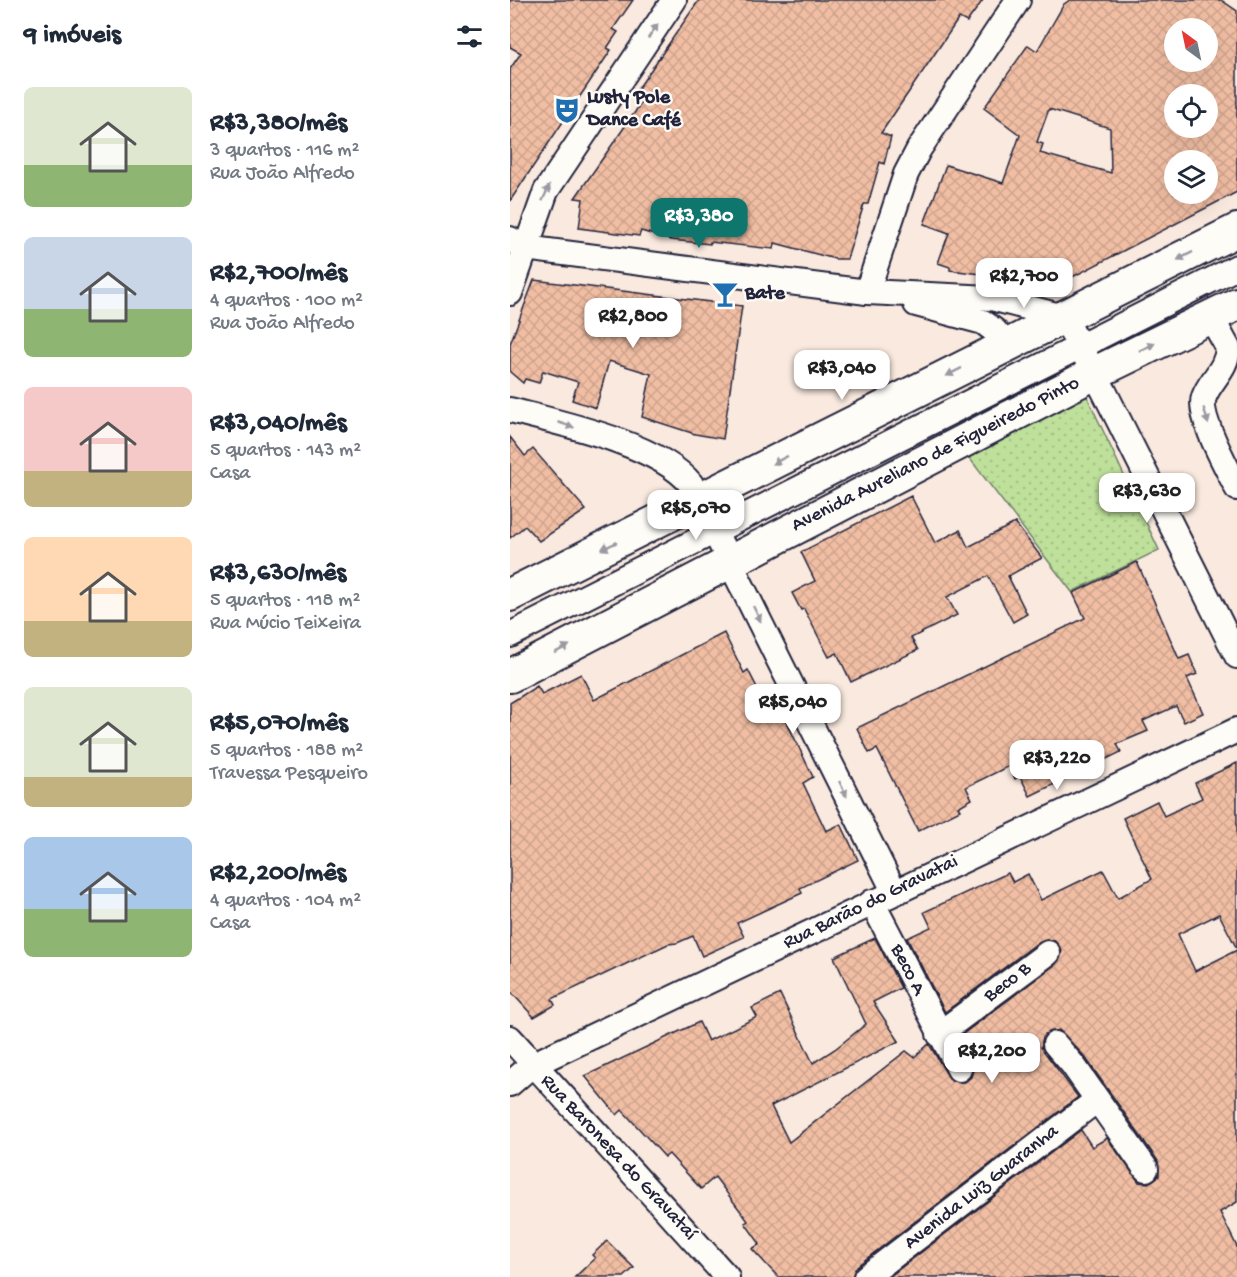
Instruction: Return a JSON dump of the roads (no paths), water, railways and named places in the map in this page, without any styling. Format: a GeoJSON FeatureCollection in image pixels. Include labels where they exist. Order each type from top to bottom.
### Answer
{"type":"FeatureCollection","features":[{"type":"Feature","properties":{"kind":"main road"},"geometry":{"type":"LineString","coordinates":[[510,595],[1237,230]]}},
{"type":"Feature","properties":{"kind":"main road","name":"Avenida Aureliano de Figueiredo Pinto"},"geometry":{"type":"LineString","coordinates":[[510,676],[1095,373],[1230,310]]}},
{"type":"Feature","properties":{"kind":"street"},"geometry":{"type":"LineString","coordinates":[[510,293],[518,243],[546,191],[674,0]]}},
{"type":"Feature","properties":{"kind":"street"},"geometry":{"type":"LineString","coordinates":[[867,292],[906,174],[919,149],[1018,0]]}},
{"type":"Feature","properties":{"kind":"street"},"geometry":{"type":"LineString","coordinates":[[518,243],[867,292],[991,298],[1064,317],[1095,373],[1237,656]]}},
{"type":"Feature","properties":{"kind":"street"},"geometry":{"type":"LineString","coordinates":[[510,635],[1237,267]]}},
{"type":"Feature","properties":{"kind":"street"},"geometry":{"type":"LineString","coordinates":[[867,292],[983,322],[995,331],[1007,346]]}},
{"type":"Feature","properties":{"kind":"street"},"geometry":{"type":"LineString","coordinates":[[1230,310],[1228,348],[1230,360],[1203,398],[1204,412],[1237,488]]}},
{"type":"Feature","properties":{"kind":"street"},"geometry":{"type":"LineString","coordinates":[[510,410],[645,450],[681,472],[691,484],[894,891]]}},
{"type":"Feature","properties":{"kind":"street","name":"Rua Barão do Gravatai"},"geometry":{"type":"LineString","coordinates":[[510,1084],[532,1065],[1237,730]]}},
{"type":"Feature","properties":{"kind":"street","name":"Beco A"},"geometry":{"type":"LineString","coordinates":[[872,902],[959,1069]]}},
{"type":"Feature","properties":{"kind":"street","name":"Beco B"},"geometry":{"type":"LineString","coordinates":[[939,1034],[1048,953]]}},
{"type":"Feature","properties":{"kind":"street","name":"Rua Baronesa do Gravataí"},"geometry":{"type":"LineString","coordinates":[[510,1038],[532,1065],[727,1277]]}},
{"type":"Feature","properties":{"kind":"street"},"geometry":{"type":"LineString","coordinates":[[1055,1044],[1146,1169]]}},
{"type":"Feature","properties":{"kind":"street","name":"Avenida Luiz Guaranha"},"geometry":{"type":"LineString","coordinates":[[866,1277],[1097,1100]]}},
{"type":"Feature","properties":{"kind":"place","name":"Lusty Pole Dance Café"},"geometry":{"type":"Point","coordinates":[567,110]}},
{"type":"Feature","properties":{"kind":"place","name":"Bate"},"geometry":{"type":"Point","coordinates":[725,294]}}]}
